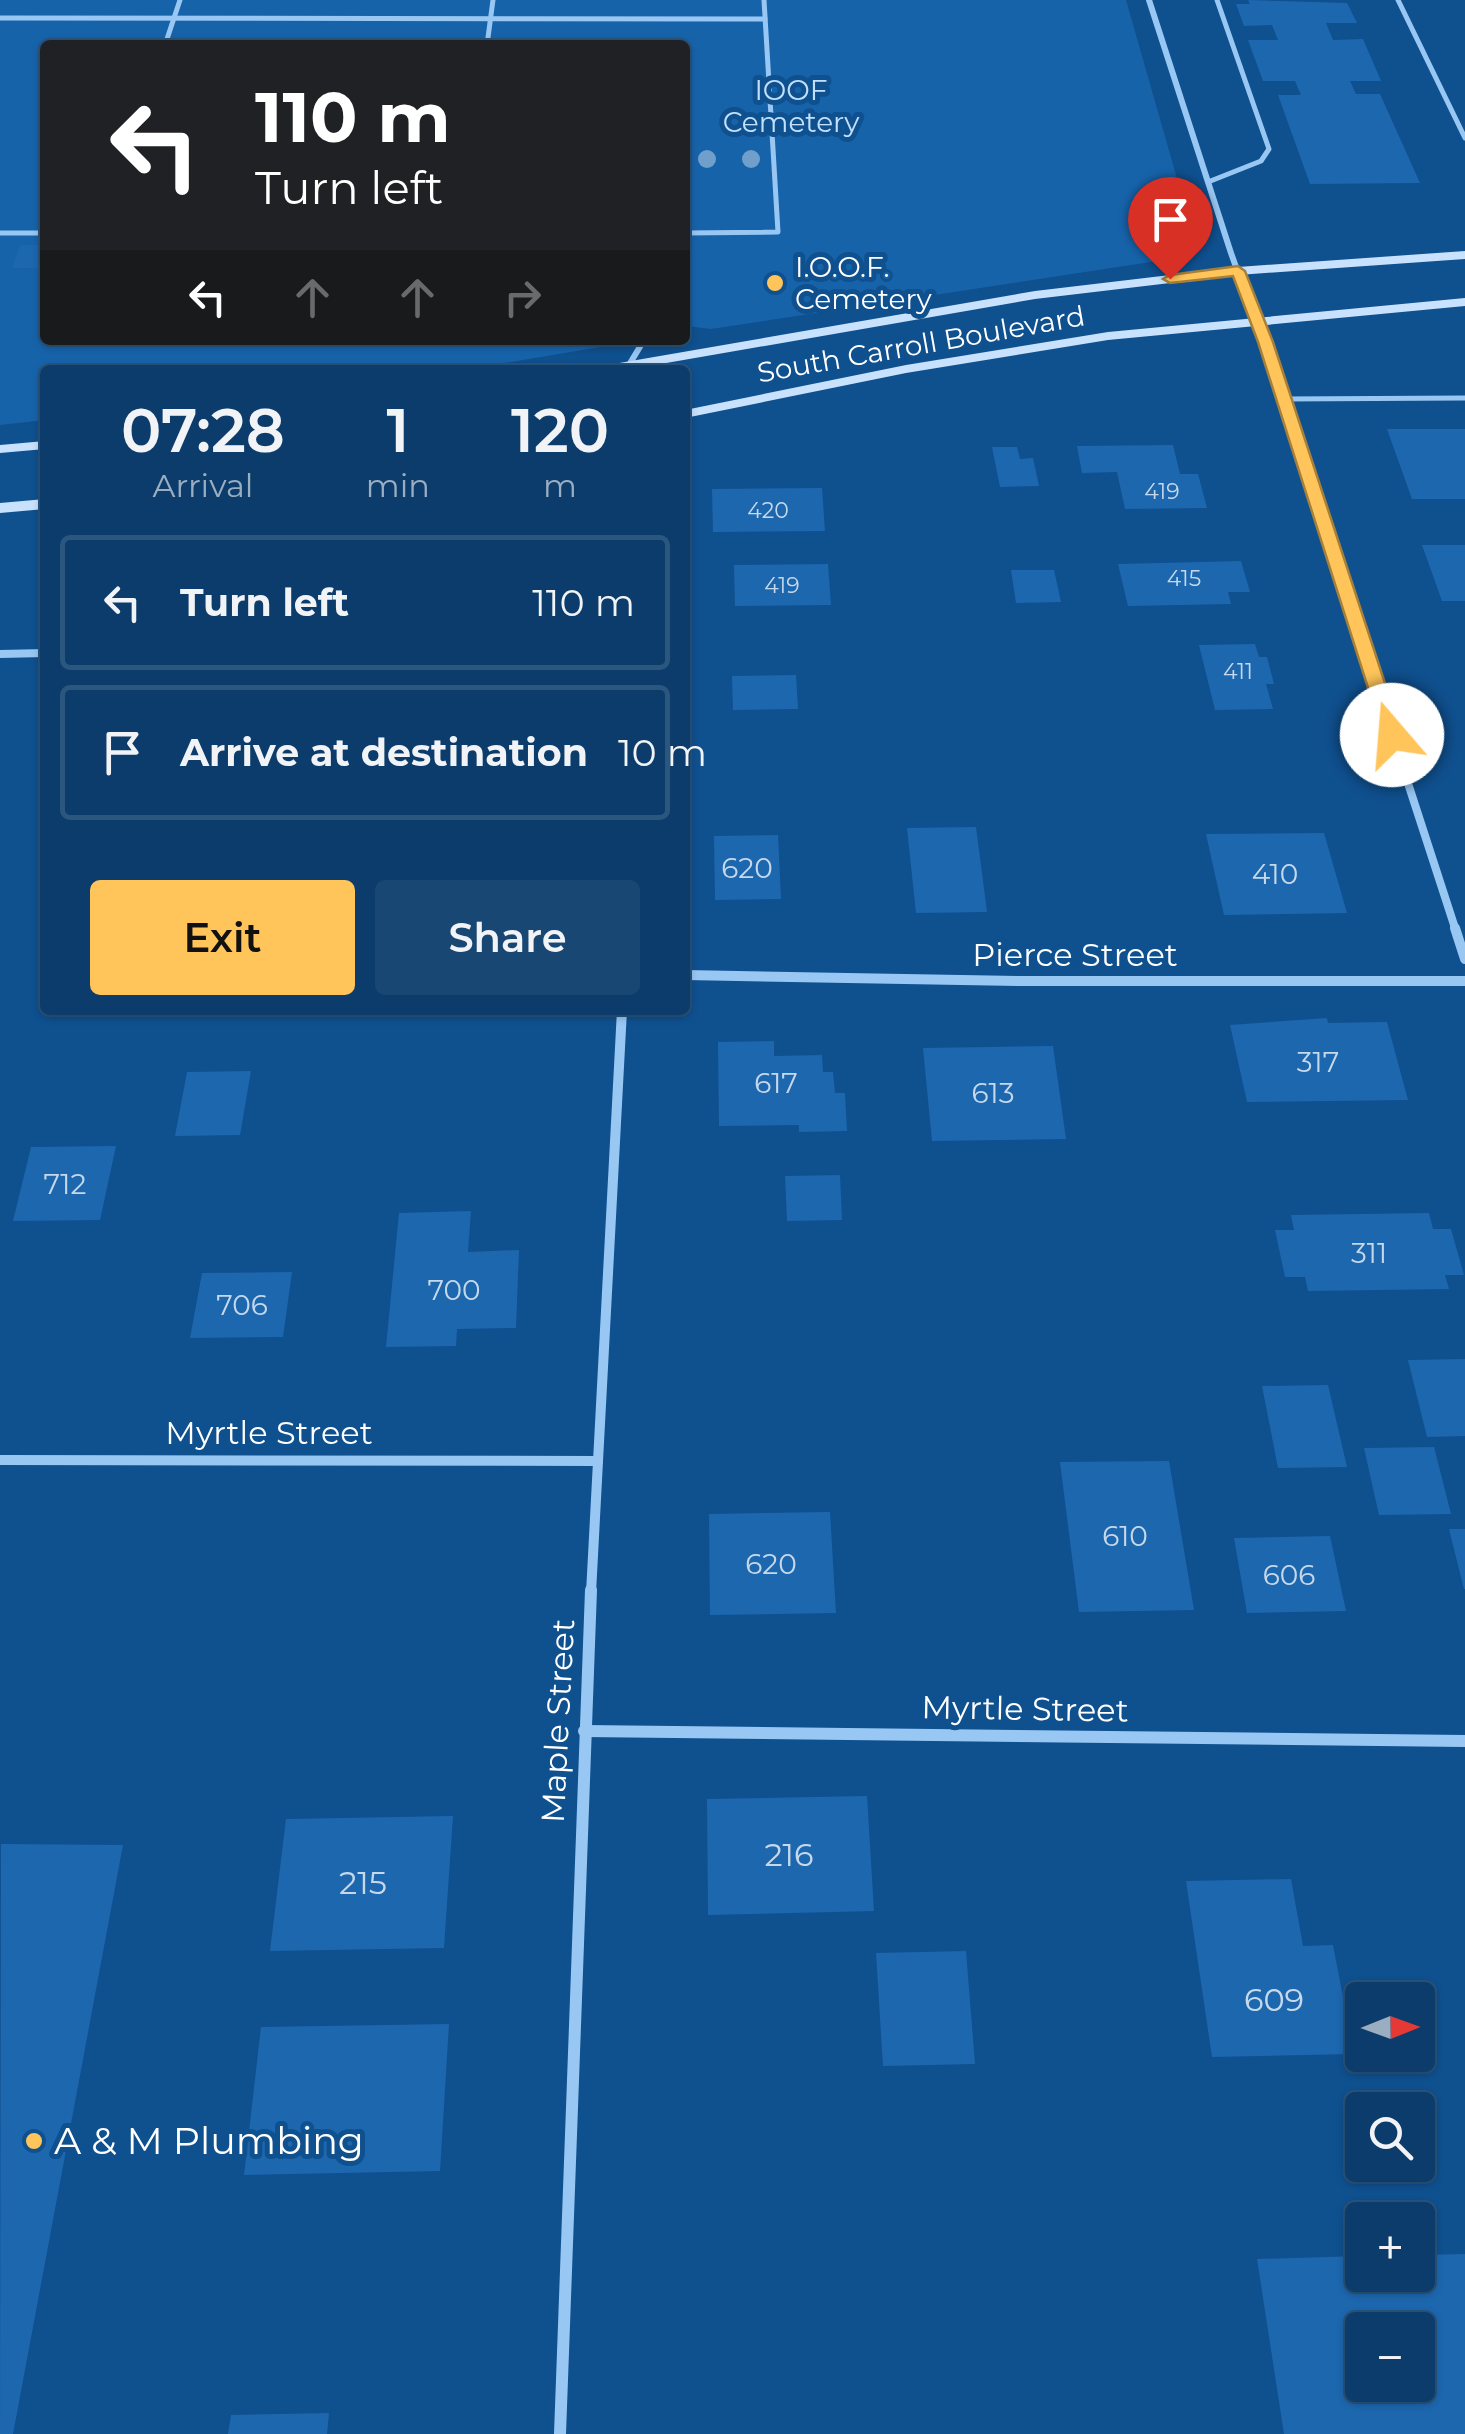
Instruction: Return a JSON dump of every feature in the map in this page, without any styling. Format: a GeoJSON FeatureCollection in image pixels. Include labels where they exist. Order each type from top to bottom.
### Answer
{"type":"FeatureCollection","features":[{"type":"Feature","properties":{"kind":"main road","name":"South Carroll Boulevard"},"geometry":{"type":"LineString","coordinates":[[642,365],[1035,295],[1238,271],[1465,254]]}},
{"type":"Feature","properties":{"kind":"main road","name":"South Carroll Boulevard"},"geometry":{"type":"LineString","coordinates":[[690,413],[906,369],[1060,344],[1257,320],[1465,302]]}},
{"type":"Feature","properties":{"kind":"main road"},"geometry":{"type":"LineString","coordinates":[[0,449],[40,445]]}},
{"type":"Feature","properties":{"kind":"main road"},"geometry":{"type":"LineString","coordinates":[[0,508],[40,504]]}},
{"type":"Feature","properties":{"kind":"street"},"geometry":{"type":"LineString","coordinates":[[1149,0],[1284,399],[1465,959]]}},
{"type":"Feature","properties":{"kind":"street"},"geometry":{"type":"LineString","coordinates":[[0,654],[40,654]]}},
{"type":"Feature","properties":{"kind":"street","name":"Pierce Street"},"geometry":{"type":"LineString","coordinates":[[690,975],[1018,981],[1465,981]]}},
{"type":"Feature","properties":{"kind":"street","name":"Maple Street"},"geometry":{"type":"LineString","coordinates":[[560,2434],[584,1731],[622,1015]]}},
{"type":"Feature","properties":{"kind":"street","name":"Myrtle Street"},"geometry":{"type":"LineString","coordinates":[[0,1460],[598,1461]]}},
{"type":"Feature","properties":{"kind":"street","name":"Myrtle Street"},"geometry":{"type":"LineString","coordinates":[[584,1731],[1465,1741]]}},
{"type":"Feature","properties":{"kind":"lane"},"geometry":{"type":"LineString","coordinates":[[167,40],[180,0]]}},
{"type":"Feature","properties":{"kind":"lane"},"geometry":{"type":"LineString","coordinates":[[487,40],[494,0]]}},
{"type":"Feature","properties":{"kind":"lane"},"geometry":{"type":"LineString","coordinates":[[690,233],[778,232],[764,0]]}},
{"type":"Feature","properties":{"kind":"lane"},"geometry":{"type":"LineString","coordinates":[[1208,182],[1261,161],[1268,150],[1218,0]]}},
{"type":"Feature","properties":{"kind":"lane"},"geometry":{"type":"LineString","coordinates":[[1398,0],[1465,138]]}},
{"type":"Feature","properties":{"kind":"lane"},"geometry":{"type":"LineString","coordinates":[[0,18],[765,19]]}},
{"type":"Feature","properties":{"kind":"lane"},"geometry":{"type":"LineString","coordinates":[[0,232],[40,233]]}},
{"type":"Feature","properties":{"kind":"lane"},"geometry":{"type":"LineString","coordinates":[[1284,399],[1465,398]]}},
{"type":"Feature","properties":{"kind":"green space","name":"IOOF Cemetery"},"geometry":{"type":"Polygon","coordinates":[[[0,0],[1126,0],[1186,210],[1192,211],[1187,213],[1197,247],[1173,250],[1177,258],[711,329],[690,326],[690,40],[40,40],[40,345],[612,345],[493,365],[40,365],[40,421],[0,425],[0,0]]]}},
{"type":"Feature","properties":{"kind":"building"},"geometry":{"type":"Polygon","coordinates":[[[1248,0],[1347,3],[1357,23],[1326,23],[1333,40],[1363,39],[1381,81],[1350,81],[1356,94],[1380,94],[1420,183],[1310,184],[1278,95],[1301,95],[1295,81],[1263,81],[1248,40],[1278,40],[1272,25],[1244,26],[1236,4],[1250,4],[1248,0]]]}},
{"type":"Feature","properties":{"kind":"building"},"geometry":{"type":"Polygon","coordinates":[[[20,245],[40,245],[40,268],[12,268],[20,245]]]}},
{"type":"Feature","properties":{"kind":"building"},"geometry":{"type":"Polygon","coordinates":[[[1387,429],[1465,429],[1465,499],[1412,499],[1387,429]]]}},
{"type":"Feature","properties":{"kind":"building"},"geometry":{"type":"Polygon","coordinates":[[[1173,445],[1180,474],[1198,474],[1207,508],[1125,509],[1117,472],[1082,473],[1077,446],[1173,445]]]}},
{"type":"Feature","properties":{"kind":"building"},"geometry":{"type":"Polygon","coordinates":[[[992,447],[1017,447],[1020,459],[1033,458],[1039,486],[1000,487],[992,447]]]}},
{"type":"Feature","properties":{"kind":"building"},"geometry":{"type":"Polygon","coordinates":[[[822,488],[825,531],[713,532],[712,489],[822,488]]]}},
{"type":"Feature","properties":{"kind":"building"},"geometry":{"type":"Polygon","coordinates":[[[1422,545],[1465,545],[1465,601],[1442,601],[1422,545]]]}},
{"type":"Feature","properties":{"kind":"building"},"geometry":{"type":"Polygon","coordinates":[[[1241,561],[1250,592],[1228,592],[1231,604],[1128,606],[1118,564],[1241,561]]]}},
{"type":"Feature","properties":{"kind":"building"},"geometry":{"type":"Polygon","coordinates":[[[828,564],[831,605],[735,606],[734,565],[828,564]]]}},
{"type":"Feature","properties":{"kind":"building"},"geometry":{"type":"Polygon","coordinates":[[[1011,570],[1054,570],[1061,602],[1016,603],[1011,570]]]}},
{"type":"Feature","properties":{"kind":"building"},"geometry":{"type":"Polygon","coordinates":[[[1255,644],[1259,657],[1267,657],[1274,684],[1266,684],[1273,709],[1215,710],[1199,645],[1255,644]]]}},
{"type":"Feature","properties":{"kind":"building"},"geometry":{"type":"Polygon","coordinates":[[[796,675],[798,709],[733,710],[732,676],[796,675]]]}},
{"type":"Feature","properties":{"kind":"building"},"geometry":{"type":"Polygon","coordinates":[[[976,827],[987,912],[916,913],[907,828],[976,827]]]}},
{"type":"Feature","properties":{"kind":"building"},"geometry":{"type":"Polygon","coordinates":[[[1324,833],[1347,913],[1224,915],[1206,834],[1324,833]]]}},
{"type":"Feature","properties":{"kind":"building"},"geometry":{"type":"Polygon","coordinates":[[[778,835],[781,899],[715,900],[714,836],[778,835]]]}},
{"type":"Feature","properties":{"kind":"building"},"geometry":{"type":"Polygon","coordinates":[[[1327,1018],[1328,1023],[1387,1022],[1408,1100],[1247,1102],[1230,1025],[1327,1018]]]}},
{"type":"Feature","properties":{"kind":"building"},"geometry":{"type":"Polygon","coordinates":[[[774,1041],[774,1056],[822,1055],[823,1072],[833,1072],[835,1093],[845,1093],[847,1131],[799,1132],[799,1125],[719,1126],[718,1042],[774,1041]]]}},
{"type":"Feature","properties":{"kind":"building"},"geometry":{"type":"Polygon","coordinates":[[[1053,1046],[1066,1139],[932,1141],[923,1048],[1053,1046]]]}},
{"type":"Feature","properties":{"kind":"building"},"geometry":{"type":"Polygon","coordinates":[[[251,1071],[240,1135],[175,1136],[187,1072],[251,1071]]]}},
{"type":"Feature","properties":{"kind":"building"},"geometry":{"type":"Polygon","coordinates":[[[116,1146],[100,1220],[13,1221],[31,1147],[116,1146]]]}},
{"type":"Feature","properties":{"kind":"building"},"geometry":{"type":"Polygon","coordinates":[[[840,1175],[842,1220],[787,1221],[785,1176],[840,1175]]]}},
{"type":"Feature","properties":{"kind":"building"},"geometry":{"type":"Polygon","coordinates":[[[471,1211],[468,1252],[519,1250],[516,1328],[457,1329],[456,1346],[386,1347],[399,1213],[471,1211]]]}},
{"type":"Feature","properties":{"kind":"building"},"geometry":{"type":"Polygon","coordinates":[[[1429,1213],[1433,1229],[1451,1229],[1464,1275],[1445,1275],[1449,1289],[1308,1291],[1305,1277],[1285,1277],[1275,1230],[1294,1230],[1291,1215],[1429,1213]]]}},
{"type":"Feature","properties":{"kind":"building"},"geometry":{"type":"Polygon","coordinates":[[[292,1272],[283,1337],[190,1338],[202,1273],[292,1272]]]}},
{"type":"Feature","properties":{"kind":"building"},"geometry":{"type":"Polygon","coordinates":[[[1465,1359],[1465,1436],[1427,1437],[1408,1360],[1465,1359]]]}},
{"type":"Feature","properties":{"kind":"building"},"geometry":{"type":"Polygon","coordinates":[[[1328,1385],[1347,1467],[1278,1468],[1262,1386],[1328,1385]]]}},
{"type":"Feature","properties":{"kind":"building"},"geometry":{"type":"Polygon","coordinates":[[[1434,1447],[1451,1514],[1379,1515],[1364,1448],[1434,1447]]]}},
{"type":"Feature","properties":{"kind":"building"},"geometry":{"type":"Polygon","coordinates":[[[1169,1461],[1194,1610],[1079,1612],[1060,1462],[1169,1461]]]}},
{"type":"Feature","properties":{"kind":"building"},"geometry":{"type":"Polygon","coordinates":[[[830,1512],[836,1613],[710,1615],[709,1514],[830,1512]]]}},
{"type":"Feature","properties":{"kind":"building"},"geometry":{"type":"Polygon","coordinates":[[[1449,1529],[1465,1529],[1465,1589],[1464,1589],[1449,1529]]]}},
{"type":"Feature","properties":{"kind":"building"},"geometry":{"type":"Polygon","coordinates":[[[1330,1536],[1346,1611],[1247,1613],[1234,1538],[1330,1536]]]}},
{"type":"Feature","properties":{"kind":"building"},"geometry":{"type":"Polygon","coordinates":[[[867,1796],[874,1911],[708,1915],[707,1799],[867,1796]]]}},
{"type":"Feature","properties":{"kind":"building"},"geometry":{"type":"Polygon","coordinates":[[[453,1816],[444,1948],[270,1951],[286,1819],[453,1816]]]}},
{"type":"Feature","properties":{"kind":"building","name":"A & M Plumbing"},"geometry":{"type":"Polygon","coordinates":[[[1,1844],[123,1845],[13,2434],[0,2434],[1,1844]]]}},
{"type":"Feature","properties":{"kind":"building"},"geometry":{"type":"Polygon","coordinates":[[[1291,1879],[1303,1946],[1333,1945],[1345,2007],[1345,2054],[1212,2057],[1186,1881],[1291,1879]]]}},
{"type":"Feature","properties":{"kind":"building"},"geometry":{"type":"Polygon","coordinates":[[[966,1951],[975,2064],[883,2066],[876,1953],[966,1951]]]}},
{"type":"Feature","properties":{"kind":"building"},"geometry":{"type":"Polygon","coordinates":[[[449,2024],[440,2171],[244,2175],[261,2027],[449,2024]]]}},
{"type":"Feature","properties":{"kind":"building"},"geometry":{"type":"Polygon","coordinates":[[[1465,2254],[1465,2434],[1284,2434],[1257,2259],[1345,2256],[1345,2292],[1435,2292],[1435,2255],[1465,2254]]]}},
{"type":"Feature","properties":{"kind":"building"},"geometry":{"type":"Polygon","coordinates":[[[329,2413],[327,2434],[228,2434],[231,2415],[329,2413]]]}},
{"type":"Feature","properties":{"kind":"place","name":"I.O.O.F. Cemetery"},"geometry":{"type":"Point","coordinates":[775,283]}},
{"type":"Feature","properties":{"kind":"place","name":"A & M Plumbing"},"geometry":{"type":"Point","coordinates":[34,2141]}},
{"type":"Feature","properties":{"kind":"route"},"geometry":{"type":"LineString","coordinates":[[1170,279],[1238,271],[1266,342],[1392,735]]}}]}
